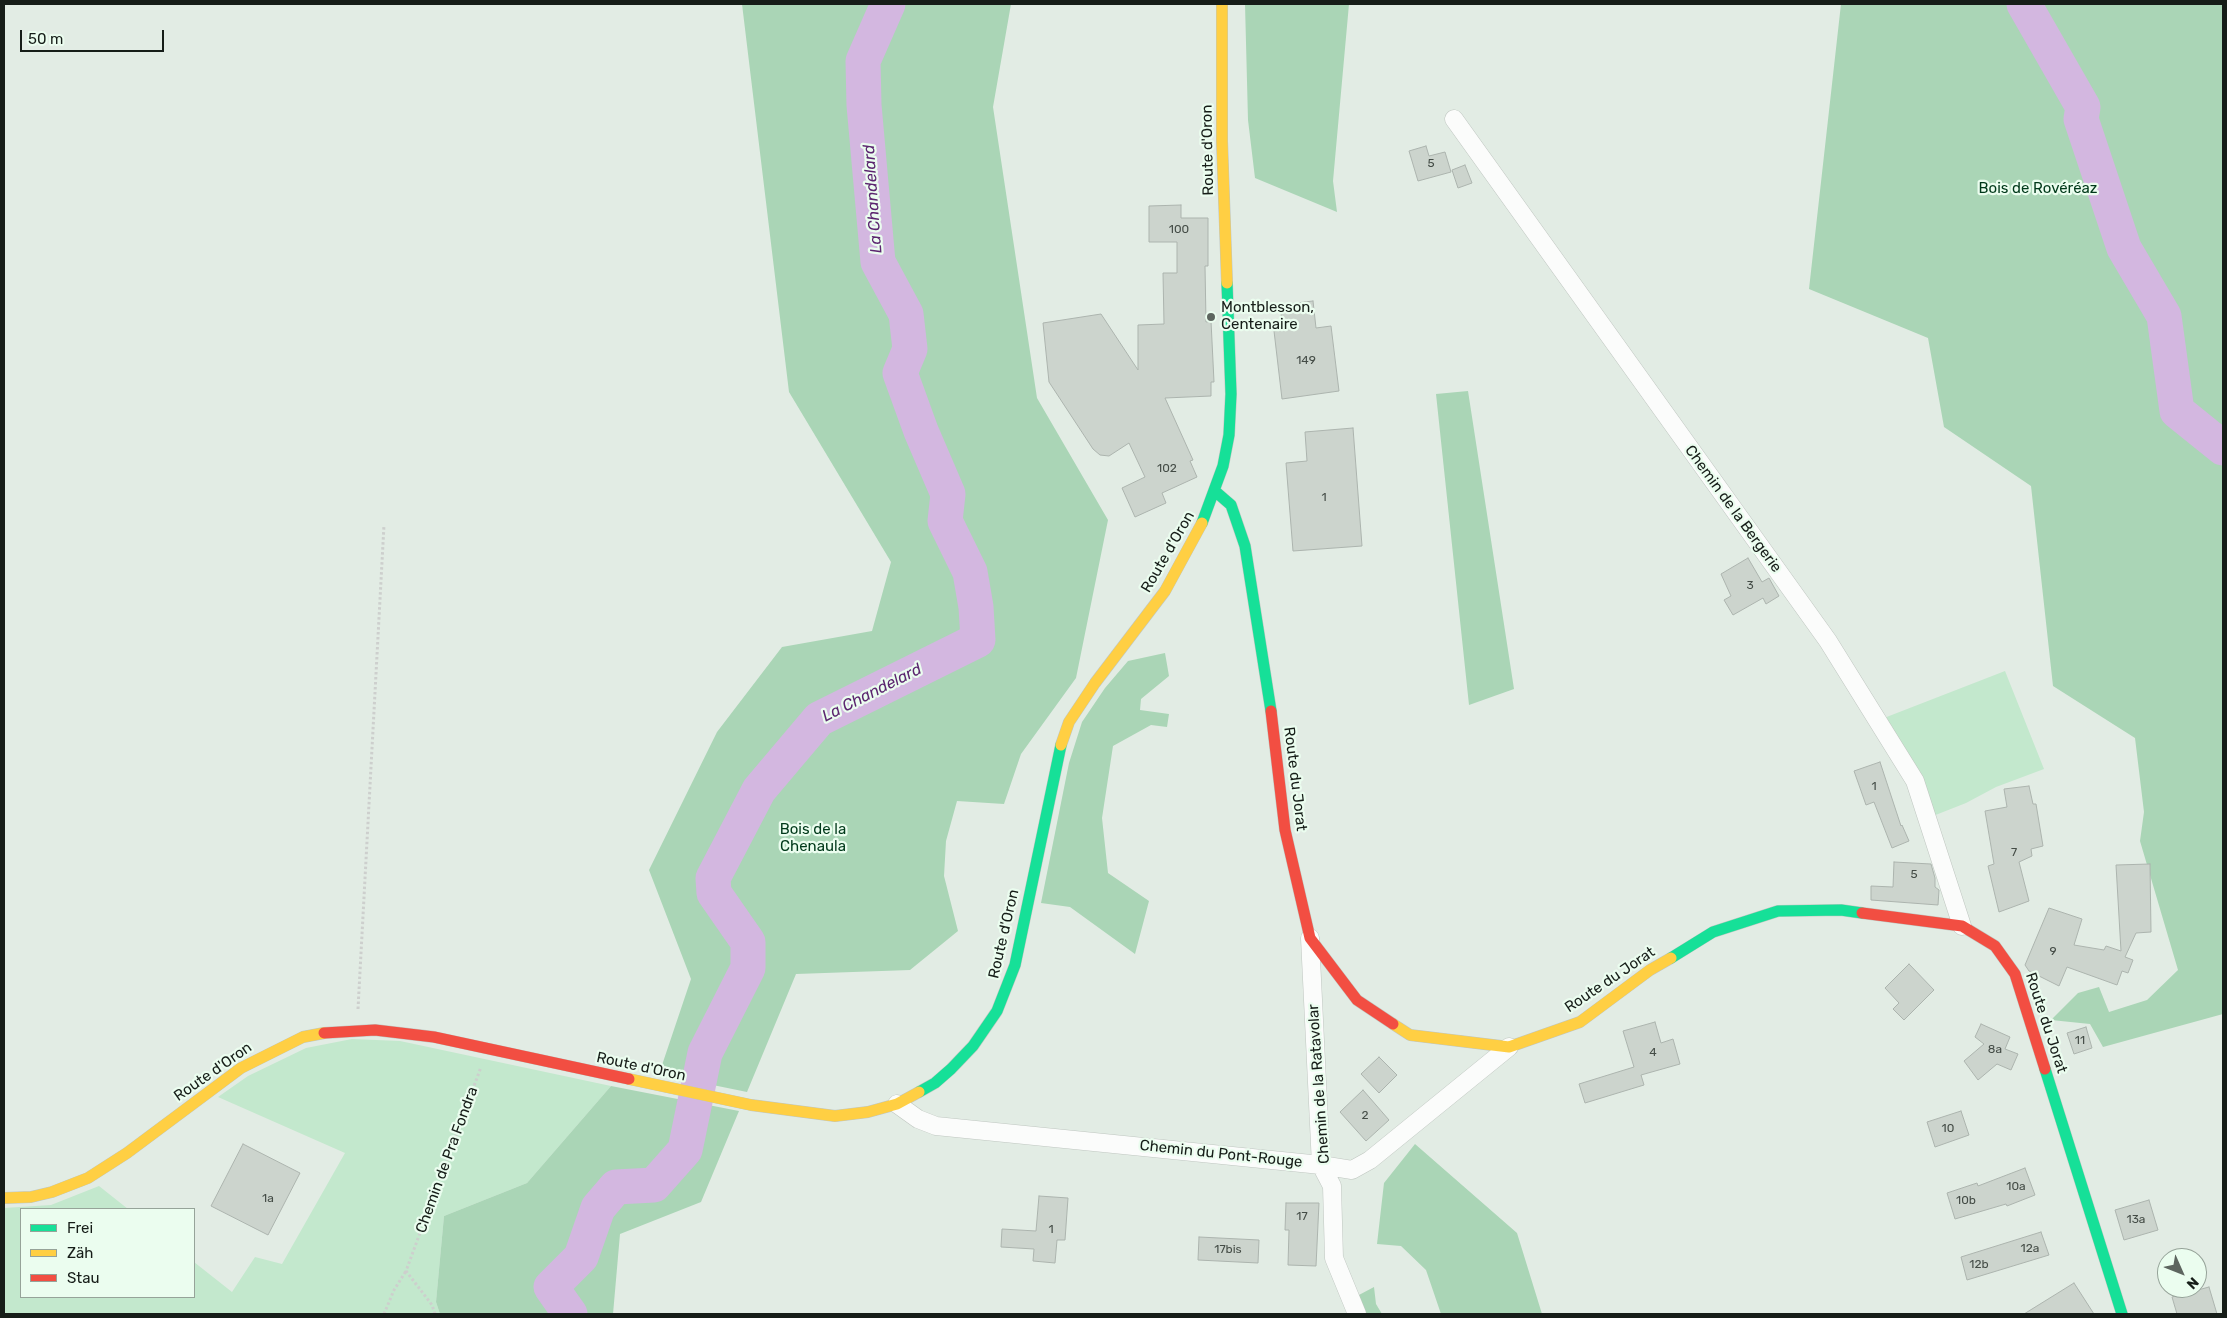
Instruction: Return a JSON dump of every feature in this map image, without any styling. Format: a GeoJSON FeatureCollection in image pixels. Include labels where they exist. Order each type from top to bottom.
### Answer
{"type":"FeatureCollection","features":[{"type":"Feature","properties":{"kind":"main road","name":"Route d'Oron"},"geometry":{"type":"LineString","coordinates":[[4,1198],[31,1197],[70,1186],[110,1165],[241,1068],[303,1037],[357,1030],[400,1032],[488,1049],[661,1087],[798,1112],[835,1116],[868,1112],[897,1104],[935,1083],[951,1069],[973,1046],[997,1011],[1015,965],[1061,742],[1069,722],[1095,683],[1165,591],[1205,518],[1216,492],[1229,435],[1231,394],[1222,141],[1222,4]]}},
{"type":"Feature","properties":{"kind":"main road","name":"Route du Jorat"},"geometry":{"type":"LineString","coordinates":[[1216,492],[1231,505],[1245,546],[1266,671],[1285,830],[1310,938],[1357,1000],[1410,1035],[1509,1046],[1580,1022],[1650,970],[1713,932],[1778,911],[1841,910],[1962,926],[1995,946],[2015,974],[2122,1314]]}},
{"type":"Feature","properties":{"kind":"street","name":"Chemin de la Bergerie"},"geometry":{"type":"LineString","coordinates":[[1454,119],[1833,649],[1915,782],[1962,926]]}},
{"type":"Feature","properties":{"kind":"street","name":"Chemin de la Ratavolar"},"geometry":{"type":"LineString","coordinates":[[1310,938],[1321,1165],[1332,1186],[1334,1258],[1357,1314]]}},
{"type":"Feature","properties":{"kind":"street","name":"Chemin du Pont-Rouge"},"geometry":{"type":"LineString","coordinates":[[897,1104],[918,1119],[936,1126],[1321,1165],[1352,1170],[1370,1160],[1509,1046]]}},
{"type":"Feature","properties":{"kind":"path"},"geometry":{"type":"LineString","coordinates":[[357,1030],[384,525]]}},
{"type":"Feature","properties":{"kind":"path","name":"Chemin de Pra Fondra"},"geometry":{"type":"LineString","coordinates":[[384,1314],[394,1290],[406,1271],[488,1049]]}},
{"type":"Feature","properties":{"kind":"path"},"geometry":{"type":"LineString","coordinates":[[406,1271],[432,1305],[435,1314]]}},
{"type":"Feature","properties":{"kind":"green space","name":"Bois de la Chenaula"},"geometry":{"type":"Polygon","coordinates":[[[742,4],[1011,4],[993,107],[1037,398],[1108,520],[1076,678],[1021,754],[1004,804],[957,801],[946,841],[944,876],[958,931],[910,970],[796,974],[747,1092],[659,1074],[691,979],[649,870],[717,732],[782,647],[872,631],[891,562],[789,392],[742,4]]]}},
{"type":"Feature","properties":{"kind":"green space"},"geometry":{"type":"Polygon","coordinates":[[[1245,4],[1349,4],[1333,181],[1337,212],[1255,178],[1248,120],[1245,4]]]}},
{"type":"Feature","properties":{"kind":"green space","name":"Bois de Rovéréaz"},"geometry":{"type":"Polygon","coordinates":[[[1841,4],[2223,4],[2223,1014],[2103,1047],[2090,1024],[2051,1020],[2078,993],[2099,987],[2109,1012],[2147,1000],[2178,970],[2140,841],[2144,812],[2135,738],[2053,686],[2031,486],[1944,427],[1928,338],[1809,289],[1841,4]]]}},
{"type":"Feature","properties":{"kind":"green space"},"geometry":{"type":"Polygon","coordinates":[[[1468,391],[1514,689],[1469,705],[1436,394],[1468,391]]]}},
{"type":"Feature","properties":{"kind":"green space"},"geometry":{"type":"Polygon","coordinates":[[[1165,653],[1169,676],[1141,699],[1140,710],[1169,714],[1167,727],[1151,725],[1113,746],[1102,818],[1108,873],[1149,901],[1135,954],[1070,907],[1041,903],[1069,763],[1082,722],[1105,688],[1128,661],[1165,653]]]}},
{"type":"Feature","properties":{"kind":"green space"},"geometry":{"type":"Polygon","coordinates":[[[2005,671],[2044,769],[1996,787],[1966,803],[1933,816],[1884,718],[2005,671]]]}},
{"type":"Feature","properties":{"kind":"green space"},"geometry":{"type":"Polygon","coordinates":[[[352,1039],[400,1041],[611,1086],[527,1183],[444,1216],[436,1302],[440,1314],[4,1314],[4,1208],[51,1205],[99,1186],[127,1208],[20,1208],[20,1298],[195,1298],[195,1263],[232,1292],[255,1257],[282,1264],[345,1153],[218,1097],[248,1076],[306,1048],[352,1039]]]}},
{"type":"Feature","properties":{"kind":"green space"},"geometry":{"type":"Polygon","coordinates":[[[611,1086],[739,1111],[701,1202],[620,1234],[613,1314],[440,1314],[436,1302],[444,1216],[527,1183],[611,1086]]]}},
{"type":"Feature","properties":{"kind":"green space"},"geometry":{"type":"Polygon","coordinates":[[[1415,1144],[1517,1233],[1542,1314],[1441,1314],[1426,1270],[1401,1246],[1377,1244],[1384,1183],[1415,1144]]]}},
{"type":"Feature","properties":{"kind":"green space"},"geometry":{"type":"Polygon","coordinates":[[[1374,1287],[1376,1304],[1382,1314],[1350,1314],[1357,1296],[1374,1287]]]}},
{"type":"Feature","properties":{"kind":"building"},"geometry":{"type":"Polygon","coordinates":[[[1426,146],[1429,156],[1445,152],[1451,172],[1418,181],[1409,151],[1426,146]]]}},
{"type":"Feature","properties":{"kind":"building"},"geometry":{"type":"Polygon","coordinates":[[[1465,165],[1472,183],[1458,188],[1452,170],[1465,165]]]}},
{"type":"Feature","properties":{"kind":"building"},"geometry":{"type":"Polygon","coordinates":[[[1181,205],[1181,218],[1208,218],[1208,266],[1205,266],[1206,322],[1211,321],[1214,382],[1211,382],[1211,396],[1165,398],[1193,460],[1190,461],[1197,477],[1162,493],[1166,503],[1135,517],[1122,488],[1145,477],[1129,443],[1109,456],[1100,455],[1093,449],[1049,382],[1043,323],[1101,314],[1138,370],[1138,325],[1164,324],[1163,273],[1177,273],[1177,242],[1149,242],[1149,206],[1181,205]]]}},
{"type":"Feature","properties":{"kind":"building"},"geometry":{"type":"Polygon","coordinates":[[[1313,301],[1316,328],[1331,326],[1339,391],[1282,399],[1274,331],[1283,330],[1280,305],[1313,301]]]}},
{"type":"Feature","properties":{"kind":"building"},"geometry":{"type":"Polygon","coordinates":[[[1353,428],[1362,546],[1293,551],[1286,463],[1307,461],[1305,432],[1353,428]]]}},
{"type":"Feature","properties":{"kind":"building"},"geometry":{"type":"Polygon","coordinates":[[[1748,558],[1762,582],[1769,578],[1779,596],[1766,604],[1763,598],[1733,615],[1724,600],[1731,596],[1721,574],[1748,558]]]}},
{"type":"Feature","properties":{"kind":"building"},"geometry":{"type":"Polygon","coordinates":[[[1880,762],[1901,826],[1909,841],[1892,848],[1874,802],[1866,805],[1854,771],[1880,762]]]}},
{"type":"Feature","properties":{"kind":"building"},"geometry":{"type":"Polygon","coordinates":[[[2029,786],[2033,804],[2036,804],[2043,846],[2031,849],[2032,856],[2019,862],[2029,901],[1999,912],[1988,866],[1994,864],[1985,811],[2007,807],[2004,789],[2029,786]]]}},
{"type":"Feature","properties":{"kind":"building"},"geometry":{"type":"Polygon","coordinates":[[[1894,862],[1931,864],[1935,878],[1935,887],[1939,890],[1938,905],[1871,900],[1871,886],[1893,887],[1894,862]]]}},
{"type":"Feature","properties":{"kind":"building"},"geometry":{"type":"Polygon","coordinates":[[[2150,864],[2151,932],[2136,933],[2125,957],[2133,960],[2128,973],[2122,971],[2117,985],[2067,967],[2059,986],[2029,971],[2025,965],[2049,908],[2082,919],[2074,945],[2104,950],[2106,946],[2121,951],[2116,865],[2150,864]]]}},
{"type":"Feature","properties":{"kind":"building"},"geometry":{"type":"Polygon","coordinates":[[[1909,964],[1934,990],[1904,1020],[1893,1009],[1899,1003],[1885,988],[1909,964]]]}},
{"type":"Feature","properties":{"kind":"building"},"geometry":{"type":"Polygon","coordinates":[[[1655,1022],[1661,1043],[1673,1039],[1680,1064],[1641,1075],[1644,1085],[1585,1103],[1579,1084],[1634,1067],[1623,1031],[1655,1022]]]}},
{"type":"Feature","properties":{"kind":"building"},"geometry":{"type":"Polygon","coordinates":[[[1981,1024],[2010,1037],[2005,1049],[2018,1054],[2011,1070],[1997,1064],[1978,1080],[1964,1061],[1984,1044],[1975,1037],[1981,1024]]]}},
{"type":"Feature","properties":{"kind":"building"},"geometry":{"type":"Polygon","coordinates":[[[2086,1027],[2092,1048],[2074,1054],[2067,1033],[2086,1027]]]}},
{"type":"Feature","properties":{"kind":"building"},"geometry":{"type":"Polygon","coordinates":[[[1379,1057],[1397,1075],[1379,1093],[1361,1074],[1379,1057]]]}},
{"type":"Feature","properties":{"kind":"building"},"geometry":{"type":"Polygon","coordinates":[[[1363,1090],[1389,1120],[1366,1141],[1340,1112],[1363,1090]]]}},
{"type":"Feature","properties":{"kind":"building"},"geometry":{"type":"Polygon","coordinates":[[[1961,1111],[1969,1135],[1935,1147],[1927,1122],[1961,1111]]]}},
{"type":"Feature","properties":{"kind":"building"},"geometry":{"type":"Polygon","coordinates":[[[243,1144],[300,1173],[268,1235],[211,1206],[243,1144]]]}},
{"type":"Feature","properties":{"kind":"building"},"geometry":{"type":"Polygon","coordinates":[[[2025,1168],[2035,1195],[2007,1206],[2006,1204],[1955,1219],[1947,1193],[1977,1183],[1978,1186],[2025,1168]]]}},
{"type":"Feature","properties":{"kind":"building"},"geometry":{"type":"Polygon","coordinates":[[[1039,1196],[1068,1198],[1065,1240],[1057,1240],[1055,1263],[1033,1261],[1034,1249],[1001,1247],[1002,1229],[1036,1231],[1039,1196]]]}},
{"type":"Feature","properties":{"kind":"building"},"geometry":{"type":"Polygon","coordinates":[[[2149,1200],[2158,1230],[2124,1240],[2115,1210],[2149,1200]]]}},
{"type":"Feature","properties":{"kind":"building"},"geometry":{"type":"Polygon","coordinates":[[[1286,1203],[1319,1203],[1316,1266],[1288,1265],[1289,1230],[1285,1230],[1286,1203]]]}},
{"type":"Feature","properties":{"kind":"building"},"geometry":{"type":"Polygon","coordinates":[[[2041,1232],[2049,1255],[1967,1280],[1961,1257],[2041,1232]]]}},
{"type":"Feature","properties":{"kind":"building"},"geometry":{"type":"Polygon","coordinates":[[[1199,1237],[1259,1240],[1258,1263],[1198,1260],[1199,1237]]]}},
{"type":"Feature","properties":{"kind":"building"},"geometry":{"type":"Polygon","coordinates":[[[2074,1283],[2094,1314],[2024,1314],[2074,1283]]]}},
{"type":"Feature","properties":{"kind":"building"},"geometry":{"type":"Polygon","coordinates":[[[2209,1287],[2217,1314],[2177,1314],[2172,1298],[2207,1298],[2207,1288],[2209,1287]]]}},
{"type":"Feature","properties":{"kind":"waterway","name":"La Chandelard"},"geometry":{"type":"LineString","coordinates":[[570,1314],[551,1287],[581,1257],[598,1208],[616,1187],[654,1185],[685,1150],[705,1053],[748,968],[748,942],[714,893],[713,878],[759,790],[819,719],[978,640],[976,607],[970,572],[945,521],[948,494],[921,431],[900,373],[910,349],[906,314],[878,262],[864,105],[863,61],[888,4]]}},
{"type":"Feature","properties":{"kind":"waterway"},"geometry":{"type":"LineString","coordinates":[[2024,4],[2083,107],[2081,119],[2124,248],[2164,316],[2177,411],[2223,448]]}},
{"type":"Feature","properties":{"kind":"traffic: fast"},"geometry":{"type":"LineString","coordinates":[[1202,523],[1223,466],[1229,435],[1231,394],[1227,283]]}},
{"type":"Feature","properties":{"kind":"traffic: fast"},"geometry":{"type":"LineString","coordinates":[[1216,492],[1231,505],[1245,546],[1271,711]]}},
{"type":"Feature","properties":{"kind":"traffic: fast"},"geometry":{"type":"LineString","coordinates":[[919,1092],[935,1083],[951,1069],[973,1046],[997,1011],[1015,965],[1061,745]]}},
{"type":"Feature","properties":{"kind":"traffic: fast"},"geometry":{"type":"LineString","coordinates":[[1671,958],[1713,932],[1778,911],[1841,910],[1862,913]]}},
{"type":"Feature","properties":{"kind":"traffic: fast"},"geometry":{"type":"LineString","coordinates":[[2045,1069],[2122,1314]]}},
{"type":"Feature","properties":{"kind":"traffic: slow"},"geometry":{"type":"LineString","coordinates":[[1222,4],[1222,141],[1227,283]]}},
{"type":"Feature","properties":{"kind":"traffic: slow"},"geometry":{"type":"LineString","coordinates":[[1061,745],[1069,722],[1095,683],[1165,591],[1202,523]]}},
{"type":"Feature","properties":{"kind":"traffic: slow"},"geometry":{"type":"LineString","coordinates":[[1393,1024],[1410,1035],[1509,1047],[1580,1022],[1650,970],[1671,958]]}},
{"type":"Feature","properties":{"kind":"traffic: slow"},"geometry":{"type":"LineString","coordinates":[[4,1198],[31,1197],[52,1192],[88,1178],[127,1153],[241,1068],[303,1037],[324,1033]]}},
{"type":"Feature","properties":{"kind":"traffic: slow"},"geometry":{"type":"LineString","coordinates":[[629,1079],[751,1105],[835,1116],[868,1112],[897,1104],[919,1092]]}},
{"type":"Feature","properties":{"kind":"traffic: jam"},"geometry":{"type":"LineString","coordinates":[[1271,711],[1285,830],[1310,938],[1357,1000],[1393,1024]]}},
{"type":"Feature","properties":{"kind":"traffic: jam"},"geometry":{"type":"LineString","coordinates":[[1862,913],[1962,926],[1995,946],[2015,974],[2045,1069]]}},
{"type":"Feature","properties":{"kind":"traffic: jam"},"geometry":{"type":"LineString","coordinates":[[324,1033],[375,1030],[434,1037],[629,1079]]}},
{"type":"Feature","properties":{"kind":"place","name":"Montblesson, Centenaire"},"geometry":{"type":"Point","coordinates":[1211,317]}}]}
